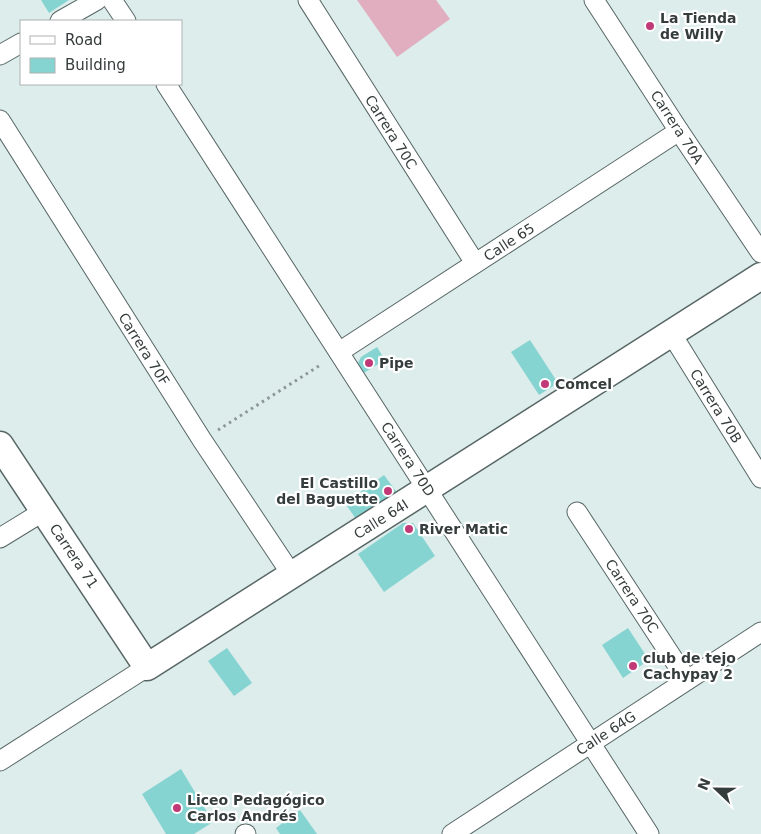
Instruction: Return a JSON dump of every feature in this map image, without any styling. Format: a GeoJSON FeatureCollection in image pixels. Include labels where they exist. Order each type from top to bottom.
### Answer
{"type":"FeatureCollection","features":[{"type":"Feature","properties":{"kind":"street"},"geometry":{"type":"LineString","coordinates":[[62,20],[97,0]]}},
{"type":"Feature","properties":{"kind":"street"},"geometry":{"type":"LineString","coordinates":[[112,0],[125,20]]}},
{"type":"Feature","properties":{"kind":"street","name":"Carrera 70C"},"geometry":{"type":"LineString","coordinates":[[308,0],[475,264]]}},
{"type":"Feature","properties":{"kind":"street","name":"Carrera 70A"},"geometry":{"type":"LineString","coordinates":[[601,2],[679,132],[761,253]]}},
{"type":"Feature","properties":{"kind":"street"},"geometry":{"type":"LineString","coordinates":[[0,55],[20,44]]}},
{"type":"Feature","properties":{"kind":"street","name":"Carrera 70D"},"geometry":{"type":"LineString","coordinates":[[167,85],[649,834]]}},
{"type":"Feature","properties":{"kind":"street","name":"Carrera 70F"},"geometry":{"type":"LineString","coordinates":[[0,120],[202,440],[292,575]]}},
{"type":"Feature","properties":{"kind":"street","name":"Calle 65"},"geometry":{"type":"LineString","coordinates":[[339,352],[679,132]]}},
{"type":"Feature","properties":{"kind":"street","name":"Calle 64I"},"geometry":{"type":"LineString","coordinates":[[0,761],[761,276]]}},
{"type":"Feature","properties":{"kind":"street","name":"Carrera 70B"},"geometry":{"type":"LineString","coordinates":[[671,333],[755,456],[761,478]]}},
{"type":"Feature","properties":{"kind":"street","name":"Carrera 71"},"geometry":{"type":"LineString","coordinates":[[0,445],[147,667]]}},
{"type":"Feature","properties":{"kind":"street"},"geometry":{"type":"LineString","coordinates":[[0,538],[44,511]]}},
{"type":"Feature","properties":{"kind":"street","name":"Carrera 70C"},"geometry":{"type":"LineString","coordinates":[[577,512],[687,680]]}},
{"type":"Feature","properties":{"kind":"street","name":"Calle 64G"},"geometry":{"type":"LineString","coordinates":[[455,833],[761,632]]}},
{"type":"Feature","properties":{"kind":"path"},"geometry":{"type":"LineString","coordinates":[[202,440],[339,352]]}},
{"type":"Feature","properties":{"kind":"shaded area"},"geometry":{"type":"Polygon","coordinates":[[[357,0],[436,0],[450,19],[397,57],[357,0]]]}},
{"type":"Feature","properties":{"kind":"building"},"geometry":{"type":"Polygon","coordinates":[[[41,0],[69,0],[49,13],[41,0]]]}},
{"type":"Feature","properties":{"kind":"building"},"geometry":{"type":"Polygon","coordinates":[[[530,340],[558,383],[539,395],[511,352],[530,340]]]}},
{"type":"Feature","properties":{"kind":"building","name":"Pipe"},"geometry":{"type":"Polygon","coordinates":[[[377,347],[385,360],[362,374],[357,365],[361,357],[377,347]]]}},
{"type":"Feature","properties":{"kind":"building"},"geometry":{"type":"Polygon","coordinates":[[[384,475],[398,494],[358,522],[345,503],[384,475]]]}},
{"type":"Feature","properties":{"kind":"building"},"geometry":{"type":"Polygon","coordinates":[[[403,523],[413,523],[435,556],[384,592],[358,554],[403,523]]]}},
{"type":"Feature","properties":{"kind":"building"},"geometry":{"type":"Polygon","coordinates":[[[628,628],[649,660],[623,678],[602,645],[628,628]]]}},
{"type":"Feature","properties":{"kind":"building"},"geometry":{"type":"Polygon","coordinates":[[[227,648],[252,683],[234,696],[208,661],[227,648]]]}},
{"type":"Feature","properties":{"kind":"building","name":"Liceo Pedagógico Carlos Andrés"},"geometry":{"type":"Polygon","coordinates":[[[181,769],[213,822],[194,834],[166,834],[142,794],[181,769]]]}},
{"type":"Feature","properties":{"kind":"building"},"geometry":{"type":"Polygon","coordinates":[[[300,810],[317,834],[280,834],[276,828],[300,810]]]}},
{"type":"Feature","properties":{"kind":"place","name":"La Tienda de Willy"},"geometry":{"type":"Point","coordinates":[650,26]}},
{"type":"Feature","properties":{"kind":"place","name":"Pipe"},"geometry":{"type":"Point","coordinates":[369,363]}},
{"type":"Feature","properties":{"kind":"place","name":"Comcel"},"geometry":{"type":"Point","coordinates":[545,384]}},
{"type":"Feature","properties":{"kind":"place","name":"El Castillo del Baguette"},"geometry":{"type":"Point","coordinates":[388,491]}},
{"type":"Feature","properties":{"kind":"place","name":"River Matic"},"geometry":{"type":"Point","coordinates":[409,529]}},
{"type":"Feature","properties":{"kind":"place","name":"club de tejo Cachypay 2"},"geometry":{"type":"Point","coordinates":[633,666]}},
{"type":"Feature","properties":{"kind":"place","name":"Liceo Pedagógico Carlos Andrés"},"geometry":{"type":"Point","coordinates":[177,808]}}]}
